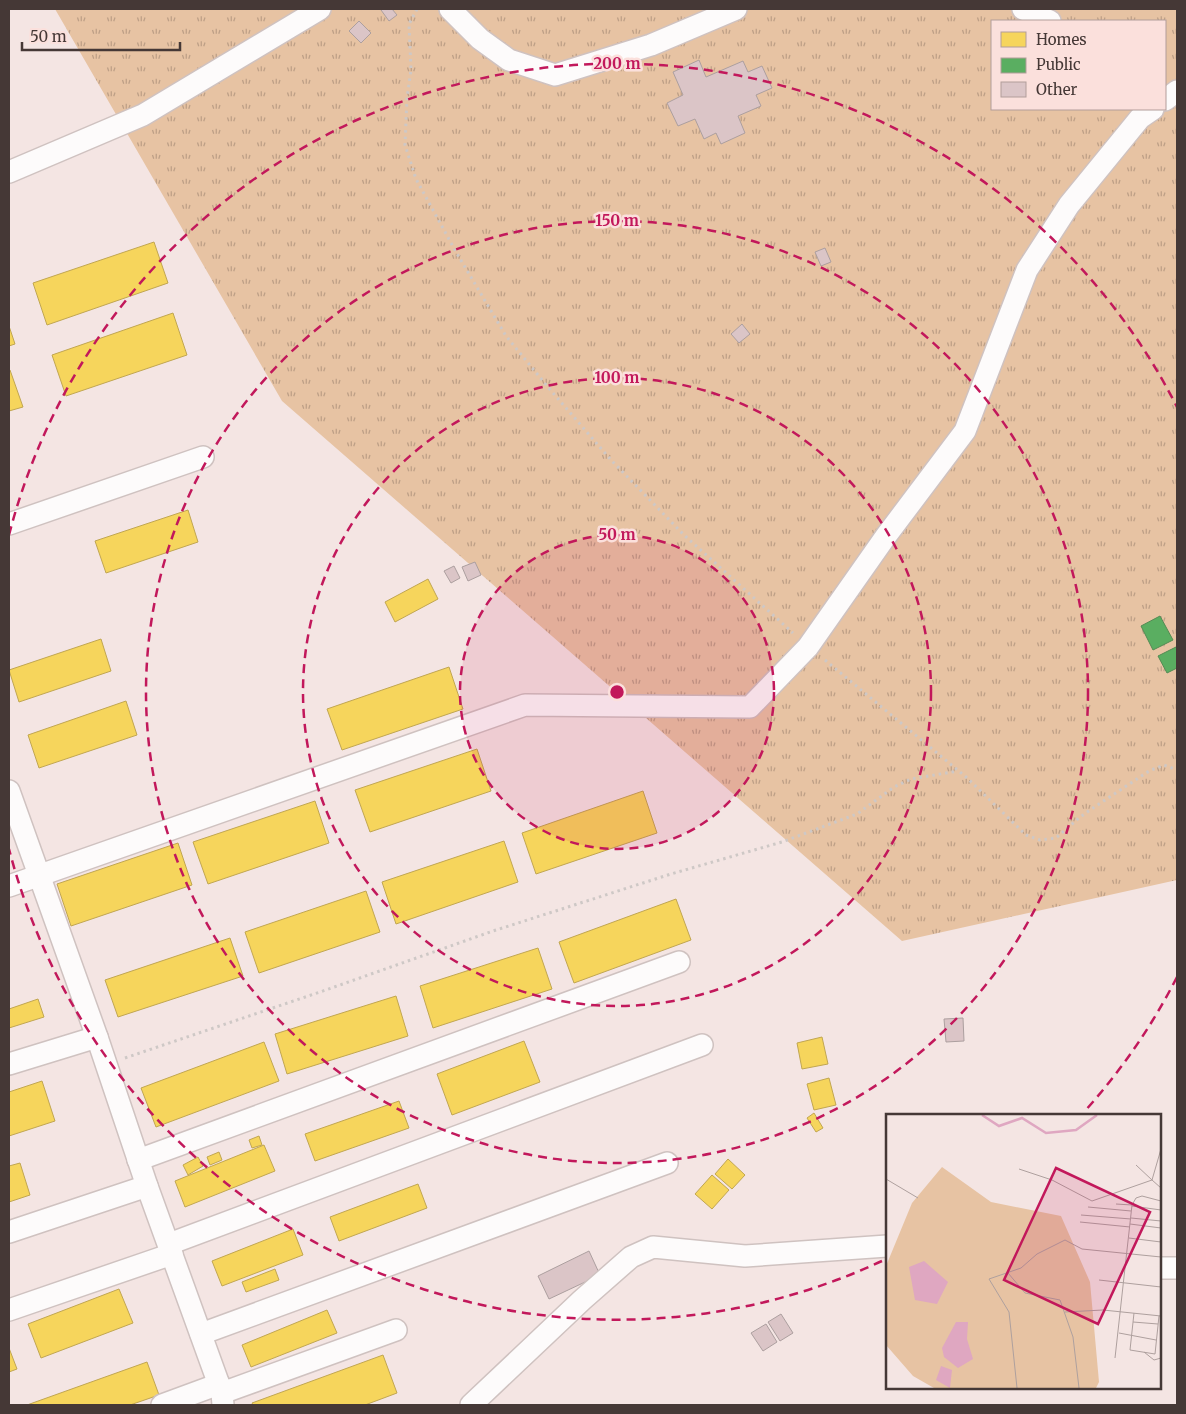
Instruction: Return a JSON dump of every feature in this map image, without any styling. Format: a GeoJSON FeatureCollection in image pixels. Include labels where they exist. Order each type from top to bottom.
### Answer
{"type":"FeatureCollection","features":[{"type":"Feature","properties":{"kind":"street"},"geometry":{"type":"LineString","coordinates":[[9,172],[143,115],[320,9]]}},
{"type":"Feature","properties":{"kind":"street"},"geometry":{"type":"LineString","coordinates":[[450,9],[480,39],[509,60],[555,75],[651,45],[736,9]]}},
{"type":"Feature","properties":{"kind":"street"},"geometry":{"type":"LineString","coordinates":[[1023,9],[1048,20]]}},
{"type":"Feature","properties":{"kind":"street"},"geometry":{"type":"LineString","coordinates":[[1166,80],[1177,89],[1166,99]]}},
{"type":"Feature","properties":{"kind":"street"},"geometry":{"type":"LineString","coordinates":[[9,886],[525,705],[750,707],[808,647],[886,536],[965,431],[1027,270],[1069,205],[1140,118],[1152,110]]}},
{"type":"Feature","properties":{"kind":"street"},"geometry":{"type":"LineString","coordinates":[[9,524],[203,457]]}},
{"type":"Feature","properties":{"kind":"street"},"geometry":{"type":"LineString","coordinates":[[9,791],[222,1394]]}},
{"type":"Feature","properties":{"kind":"street"},"geometry":{"type":"LineString","coordinates":[[138,1160],[679,962]]}},
{"type":"Feature","properties":{"kind":"street"},"geometry":{"type":"LineString","coordinates":[[9,1064],[97,1037]]}},
{"type":"Feature","properties":{"kind":"street"},"geometry":{"type":"LineString","coordinates":[[9,1310],[702,1045]]}},
{"type":"Feature","properties":{"kind":"street"},"geometry":{"type":"LineString","coordinates":[[201,1334],[667,1162]]}},
{"type":"Feature","properties":{"kind":"street"},"geometry":{"type":"LineString","coordinates":[[9,1232],[148,1186]]}},
{"type":"Feature","properties":{"kind":"street"},"geometry":{"type":"LineString","coordinates":[[472,1405],[582,1300],[631,1257],[653,1247],[745,1256],[886,1246]]}},
{"type":"Feature","properties":{"kind":"street"},"geometry":{"type":"LineString","coordinates":[[1161,1268],[1177,1268]]}},
{"type":"Feature","properties":{"kind":"street"},"geometry":{"type":"LineString","coordinates":[[162,1405],[222,1394],[396,1330]]}},
{"type":"Feature","properties":{"kind":"path"},"geometry":{"type":"LineString","coordinates":[[417,9],[409,24],[411,70],[407,98],[405,145],[416,179],[456,252],[506,336],[611,460],[684,535],[808,647],[959,771],[1026,835],[1040,840],[1056,838],[1080,817],[1149,771],[1164,765],[1177,770]]}},
{"type":"Feature","properties":{"kind":"path"},"geometry":{"type":"LineString","coordinates":[[106,1064],[329,989],[493,931],[671,874],[782,842],[857,814],[894,787],[912,779],[959,771]]}},
{"type":"Feature","properties":{"kind":"green space"},"geometry":{"type":"Polygon","coordinates":[[[55,9],[1177,9],[1177,880],[902,941],[282,401],[55,9]]]}},
{"type":"Feature","properties":{"kind":"building: Homes"},"geometry":{"type":"Polygon","coordinates":[[[154,242],[168,283],[47,325],[33,283],[154,242]]]}},
{"type":"Feature","properties":{"kind":"building: Homes"},"geometry":{"type":"Polygon","coordinates":[[[173,313],[187,355],[66,396],[52,355],[173,313]]]}},
{"type":"Feature","properties":{"kind":"building: Homes"},"geometry":{"type":"Polygon","coordinates":[[[9,326],[15,344],[9,346],[9,326]]]}},
{"type":"Feature","properties":{"kind":"building: Homes"},"geometry":{"type":"Polygon","coordinates":[[[9,371],[23,407],[9,411],[9,371]]]}},
{"type":"Feature","properties":{"kind":"building: Homes"},"geometry":{"type":"Polygon","coordinates":[[[188,510],[198,542],[106,573],[95,541],[188,510]]]}},
{"type":"Feature","properties":{"kind":"building: Homes"},"geometry":{"type":"Polygon","coordinates":[[[428,579],[438,599],[395,622],[385,602],[428,579]]]}},
{"type":"Feature","properties":{"kind":"building: Homes"},"geometry":{"type":"Polygon","coordinates":[[[101,639],[111,671],[19,702],[9,670],[101,639]]]}},
{"type":"Feature","properties":{"kind":"building: Homes"},"geometry":{"type":"Polygon","coordinates":[[[449,667],[463,709],[342,750],[327,709],[449,667]]]}},
{"type":"Feature","properties":{"kind":"building: Homes"},"geometry":{"type":"Polygon","coordinates":[[[126,701],[137,735],[39,768],[28,735],[126,701]]]}},
{"type":"Feature","properties":{"kind":"building: Homes"},"geometry":{"type":"Polygon","coordinates":[[[477,749],[491,791],[370,832],[355,790],[477,749]]]}},
{"type":"Feature","properties":{"kind":"building: Homes"},"geometry":{"type":"Polygon","coordinates":[[[643,791],[657,833],[536,874],[522,833],[643,791]]]}},
{"type":"Feature","properties":{"kind":"building: Homes"},"geometry":{"type":"Polygon","coordinates":[[[315,801],[329,843],[208,884],[193,842],[315,801]]]}},
{"type":"Feature","properties":{"kind":"building: Homes"},"geometry":{"type":"Polygon","coordinates":[[[504,841],[518,882],[396,924],[382,882],[504,841]]]}},
{"type":"Feature","properties":{"kind":"building: Homes"},"geometry":{"type":"Polygon","coordinates":[[[178,843],[192,885],[71,926],[57,884],[178,843]]]}},
{"type":"Feature","properties":{"kind":"building: Homes"},"geometry":{"type":"Polygon","coordinates":[[[366,891],[380,932],[259,973],[245,932],[366,891]]]}},
{"type":"Feature","properties":{"kind":"building: Homes"},"geometry":{"type":"Polygon","coordinates":[[[676,899],[691,940],[574,983],[559,942],[676,899]]]}},
{"type":"Feature","properties":{"kind":"building: Homes"},"geometry":{"type":"Polygon","coordinates":[[[230,938],[243,976],[118,1017],[105,980],[230,938]]]}},
{"type":"Feature","properties":{"kind":"building: Homes"},"geometry":{"type":"Polygon","coordinates":[[[538,948],[552,989],[433,1028],[420,986],[538,948]]]}},
{"type":"Feature","properties":{"kind":"building: Homes"},"geometry":{"type":"Polygon","coordinates":[[[396,996],[408,1036],[287,1074],[275,1034],[396,996]]]}},
{"type":"Feature","properties":{"kind":"building: Homes"},"geometry":{"type":"Polygon","coordinates":[[[38,999],[44,1017],[9,1028],[9,1009],[38,999]]]}},
{"type":"Feature","properties":{"kind":"building: Homes"},"geometry":{"type":"Polygon","coordinates":[[[822,1037],[828,1064],[802,1069],[797,1043],[822,1037]]]}},
{"type":"Feature","properties":{"kind":"building: Homes"},"geometry":{"type":"Polygon","coordinates":[[[524,1041],[540,1082],[452,1115],[437,1074],[524,1041]]]}},
{"type":"Feature","properties":{"kind":"building: Homes"},"geometry":{"type":"Polygon","coordinates":[[[264,1042],[279,1081],[156,1127],[141,1088],[264,1042]]]}},
{"type":"Feature","properties":{"kind":"building: Homes"},"geometry":{"type":"Polygon","coordinates":[[[829,1078],[836,1105],[814,1110],[807,1084],[829,1078]]]}},
{"type":"Feature","properties":{"kind":"building: Homes"},"geometry":{"type":"Polygon","coordinates":[[[42,1081],[55,1121],[9,1136],[9,1092],[42,1081]]]}},
{"type":"Feature","properties":{"kind":"building: Homes"},"geometry":{"type":"Polygon","coordinates":[[[399,1101],[409,1128],[315,1161],[305,1134],[399,1101]]]}},
{"type":"Feature","properties":{"kind":"building: Homes"},"geometry":{"type":"Polygon","coordinates":[[[814,1113],[823,1128],[816,1132],[807,1118],[814,1113]]]}},
{"type":"Feature","properties":{"kind":"building: Homes"},"geometry":{"type":"Polygon","coordinates":[[[259,1136],[262,1145],[252,1148],[249,1140],[259,1136]]]}},
{"type":"Feature","properties":{"kind":"building: Homes"},"geometry":{"type":"Polygon","coordinates":[[[264,1145],[275,1171],[185,1207],[175,1181],[264,1145]]]}},
{"type":"Feature","properties":{"kind":"building: Homes"},"geometry":{"type":"Polygon","coordinates":[[[219,1152],[222,1160],[210,1165],[207,1157],[219,1152]]]}},
{"type":"Feature","properties":{"kind":"building: Homes"},"geometry":{"type":"Polygon","coordinates":[[[198,1157],[203,1166],[188,1175],[183,1165],[198,1157]]]}},
{"type":"Feature","properties":{"kind":"building: Homes"},"geometry":{"type":"Polygon","coordinates":[[[728,1159],[745,1175],[732,1189],[715,1174],[728,1159]]]}},
{"type":"Feature","properties":{"kind":"building: Homes"},"geometry":{"type":"Polygon","coordinates":[[[20,1163],[30,1195],[9,1202],[9,1166],[20,1163]]]}},
{"type":"Feature","properties":{"kind":"building: Homes"},"geometry":{"type":"Polygon","coordinates":[[[712,1175],[729,1190],[712,1209],[695,1194],[712,1175]]]}},
{"type":"Feature","properties":{"kind":"building: Homes"},"geometry":{"type":"Polygon","coordinates":[[[418,1184],[427,1208],[339,1241],[330,1217],[418,1184]]]}},
{"type":"Feature","properties":{"kind":"building: Homes"},"geometry":{"type":"Polygon","coordinates":[[[293,1229],[303,1255],[222,1286],[212,1261],[293,1229]]]}},
{"type":"Feature","properties":{"kind":"building: Homes"},"geometry":{"type":"Polygon","coordinates":[[[275,1269],[279,1280],[246,1292],[242,1282],[275,1269]]]}},
{"type":"Feature","properties":{"kind":"building: Homes"},"geometry":{"type":"Polygon","coordinates":[[[119,1289],[133,1323],[41,1358],[28,1324],[119,1289]]]}},
{"type":"Feature","properties":{"kind":"building: Homes"},"geometry":{"type":"Polygon","coordinates":[[[327,1310],[337,1333],[251,1367],[242,1345],[327,1310]]]}},
{"type":"Feature","properties":{"kind":"building: Homes"},"geometry":{"type":"Polygon","coordinates":[[[9,1348],[17,1369],[9,1372],[9,1348]]]}},
{"type":"Feature","properties":{"kind":"building: Homes"},"geometry":{"type":"Polygon","coordinates":[[[383,1355],[397,1393],[365,1405],[253,1405],[252,1403],[383,1355]]]}},
{"type":"Feature","properties":{"kind":"building: Homes"},"geometry":{"type":"Polygon","coordinates":[[[147,1362],[159,1395],[130,1405],[27,1405],[147,1362]]]}},
{"type":"Feature","properties":{"kind":"building: Public"},"geometry":{"type":"Polygon","coordinates":[[[1160,616],[1173,640],[1153,650],[1141,626],[1160,616]]]}},
{"type":"Feature","properties":{"kind":"building: Public"},"geometry":{"type":"Polygon","coordinates":[[[1176,647],[1177,668],[1167,673],[1158,656],[1176,647]]]}},
{"type":"Feature","properties":{"kind":"building: Other"},"geometry":{"type":"Polygon","coordinates":[[[392,9],[397,15],[389,21],[381,10],[392,9]]]}},
{"type":"Feature","properties":{"kind":"building: Other"},"geometry":{"type":"Polygon","coordinates":[[[359,21],[371,33],[361,43],[349,31],[359,21]]]}},
{"type":"Feature","properties":{"kind":"building: Other"},"geometry":{"type":"Polygon","coordinates":[[[699,60],[706,77],[743,61],[748,72],[762,66],[772,88],[756,95],[761,106],[738,116],[745,133],[721,144],[716,133],[704,139],[695,119],[678,126],[667,103],[683,95],[673,72],[699,60]]]}},
{"type":"Feature","properties":{"kind":"building: Other"},"geometry":{"type":"Polygon","coordinates":[[[825,248],[831,262],[821,266],[815,252],[825,248]]]}},
{"type":"Feature","properties":{"kind":"building: Other"},"geometry":{"type":"Polygon","coordinates":[[[742,324],[750,334],[739,343],[731,334],[742,324]]]}},
{"type":"Feature","properties":{"kind":"building: Other"},"geometry":{"type":"Polygon","coordinates":[[[475,562],[481,575],[468,581],[462,567],[475,562]]]}},
{"type":"Feature","properties":{"kind":"building: Other"},"geometry":{"type":"Polygon","coordinates":[[[454,566],[460,578],[451,583],[444,571],[454,566]]]}},
{"type":"Feature","properties":{"kind":"building: Other"},"geometry":{"type":"Polygon","coordinates":[[[963,1018],[964,1041],[946,1042],[944,1019],[963,1018]]]}},
{"type":"Feature","properties":{"kind":"building: Other"},"geometry":{"type":"Polygon","coordinates":[[[589,1251],[600,1275],[549,1299],[538,1276],[589,1251]]]}},
{"type":"Feature","properties":{"kind":"building: Other"},"geometry":{"type":"Polygon","coordinates":[[[781,1314],[793,1333],[780,1341],[768,1322],[781,1314]]]}},
{"type":"Feature","properties":{"kind":"building: Other"},"geometry":{"type":"Polygon","coordinates":[[[766,1324],[777,1342],[763,1351],[751,1333],[766,1324]]]}}]}
